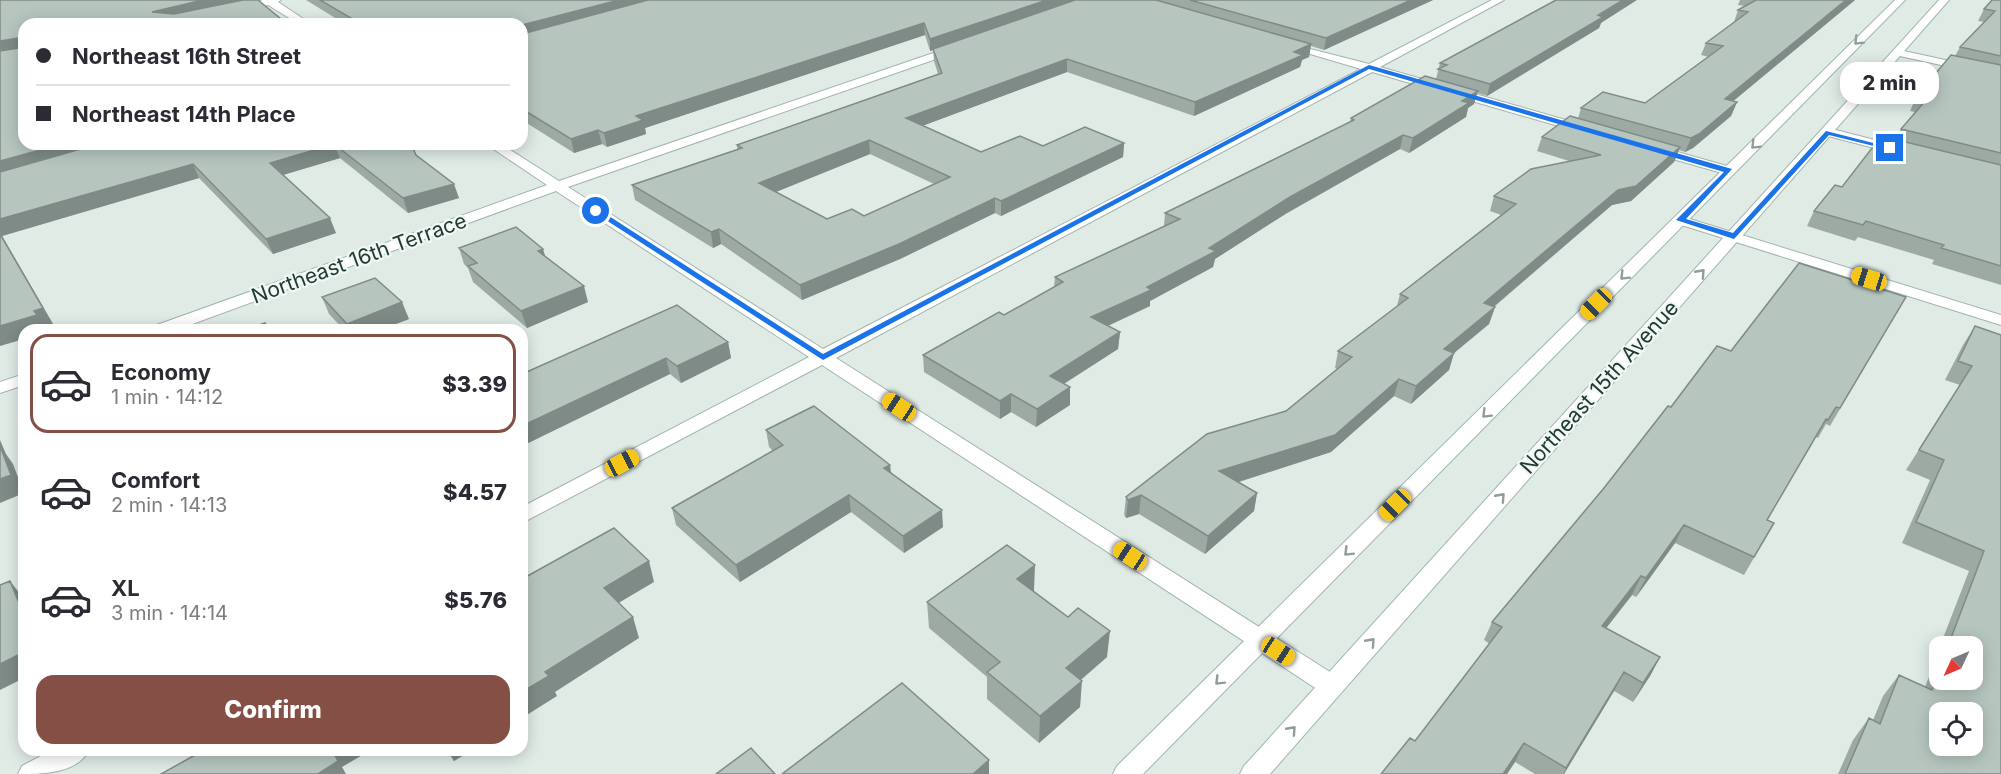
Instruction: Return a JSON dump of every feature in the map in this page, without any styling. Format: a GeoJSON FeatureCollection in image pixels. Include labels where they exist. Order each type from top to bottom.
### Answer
{"type":"FeatureCollection","features":[{"type":"Feature","properties":{"kind":"street"},"geometry":{"type":"LineString","coordinates":[[223,11],[271,0],[297,18]]}},
{"type":"Feature","properties":{"kind":"street"},"geometry":{"type":"LineString","coordinates":[[528,513],[1499,0]]}},
{"type":"Feature","properties":{"kind":"street"},"geometry":{"type":"LineString","coordinates":[[1126,774],[1900,0]]}},
{"type":"Feature","properties":{"kind":"street","name":"Northeast 15th Avenue"},"geometry":{"type":"LineString","coordinates":[[1253,774],[1944,0]]}},
{"type":"Feature","properties":{"kind":"street"},"geometry":{"type":"LineString","coordinates":[[1278,42],[1596,132]]}},
{"type":"Feature","properties":{"kind":"street","name":"Northeast 16th Terrace"},"geometry":{"type":"LineString","coordinates":[[177,324],[558,186],[972,43]]}},
{"type":"Feature","properties":{"kind":"street"},"geometry":{"type":"LineString","coordinates":[[1899,53],[2001,75]]}},
{"type":"Feature","properties":{"kind":"street"},"geometry":{"type":"LineString","coordinates":[[1828,132],[1923,156]]}},
{"type":"Feature","properties":{"kind":"street"},"geometry":{"type":"LineString","coordinates":[[1641,145],[1729,171]]}},
{"type":"Feature","properties":{"kind":"street"},"geometry":{"type":"LineString","coordinates":[[501,150],[1332,686]]}},
{"type":"Feature","properties":{"kind":"street"},"geometry":{"type":"LineString","coordinates":[[1680,220],[2001,320]]}},
{"type":"Feature","properties":{"kind":"street"},"geometry":{"type":"LineString","coordinates":[[0,388],[18,381]]}},
{"type":"Feature","properties":{"kind":"street"},"geometry":{"type":"LineString","coordinates":[[31,774],[65,756]]}},
{"type":"Feature","properties":{"kind":"building"},"geometry":{"type":"Polygon","coordinates":[[[0,0],[203,0],[152,12],[174,14],[243,0],[258,0],[280,18],[18,18],[18,38],[0,41],[0,0]]]}},
{"type":"Feature","properties":{"kind":"building"},"geometry":{"type":"Polygon","coordinates":[[[320,0],[619,0],[528,23],[528,18],[351,18],[320,0]]]}},
{"type":"Feature","properties":{"kind":"building"},"geometry":{"type":"Polygon","coordinates":[[[648,0],[1047,0],[930,39],[924,23],[636,116],[643,120],[604,133],[598,130],[571,139],[528,113],[528,32],[648,0]]]}},
{"type":"Feature","properties":{"kind":"building"},"geometry":{"type":"Polygon","coordinates":[[[1075,0],[1156,0],[1311,44],[1294,52],[1303,55],[1195,102],[1067,59],[906,118],[981,152],[1020,136],[1043,146],[1085,127],[1124,143],[1001,201],[995,198],[899,244],[800,285],[719,229],[711,232],[632,185],[742,148],[737,145],[942,73],[933,49],[1075,0]],[[869,140],[759,183],[827,219],[852,209],[864,216],[950,177],[869,140]]]}},
{"type":"Feature","properties":{"kind":"building"},"geometry":{"type":"Polygon","coordinates":[[[1190,0],[1411,0],[1326,38],[1190,0]]]}},
{"type":"Feature","properties":{"kind":"building"},"geometry":{"type":"Polygon","coordinates":[[[1556,0],[1623,0],[1598,15],[1603,17],[1490,84],[1438,69],[1447,65],[1440,63],[1556,0]]]}},
{"type":"Feature","properties":{"kind":"building"},"geometry":{"type":"Polygon","coordinates":[[[1756,0],[1846,0],[1725,99],[1737,102],[1691,138],[1581,108],[1603,92],[1645,103],[1723,46],[1706,43],[1748,12],[1738,10],[1756,0]]]}},
{"type":"Feature","properties":{"kind":"building"},"geometry":{"type":"Polygon","coordinates":[[[1992,0],[2001,0],[2001,56],[1960,47],[1995,11],[1984,9],[1992,0]]]}},
{"type":"Feature","properties":{"kind":"building"},"geometry":{"type":"Polygon","coordinates":[[[18,48],[18,150],[40,150],[0,161],[0,51],[18,48]]]}},
{"type":"Feature","properties":{"kind":"building"},"geometry":{"type":"Polygon","coordinates":[[[1951,55],[2001,65],[2001,153],[1901,129],[1926,100],[1916,97],[1951,55]]]}},
{"type":"Feature","properties":{"kind":"building"},"geometry":{"type":"Polygon","coordinates":[[[1425,76],[1478,91],[1462,101],[1469,103],[1413,138],[1403,135],[1290,197],[1209,248],[1216,251],[1147,287],[1151,290],[1091,317],[1120,332],[1050,376],[1070,387],[1037,409],[1011,394],[1000,401],[923,355],[999,312],[1004,315],[1063,282],[1055,277],[1180,219],[1165,213],[1354,120],[1351,118],[1425,76]]]}},
{"type":"Feature","properties":{"kind":"building"},"geometry":{"type":"Polygon","coordinates":[[[1570,116],[1680,147],[1636,186],[1618,190],[1484,303],[1495,307],[1444,349],[1454,353],[1416,386],[1399,379],[1335,435],[1219,471],[1257,493],[1208,536],[1141,495],[1128,500],[1126,497],[1207,434],[1286,411],[1352,357],[1338,351],[1408,298],[1400,294],[1516,204],[1494,196],[1531,169],[1601,155],[1542,137],[1570,116]]]}},
{"type":"Feature","properties":{"kind":"building"},"geometry":{"type":"Polygon","coordinates":[[[1893,139],[2001,165],[2001,266],[1941,248],[1944,245],[1866,221],[1863,225],[1814,211],[1835,185],[1842,187],[1872,148],[1883,151],[1893,139]]]}},
{"type":"Feature","properties":{"kind":"building"},"geometry":{"type":"Polygon","coordinates":[[[77,150],[314,150],[270,163],[330,218],[266,239],[193,164],[0,219],[0,172],[77,150]]]}},
{"type":"Feature","properties":{"kind":"building"},"geometry":{"type":"Polygon","coordinates":[[[342,150],[414,150],[416,155],[454,184],[403,198],[342,150]]]}},
{"type":"Feature","properties":{"kind":"building"},"geometry":{"type":"Polygon","coordinates":[[[516,227],[543,249],[538,251],[584,286],[521,311],[468,266],[477,263],[459,248],[516,227]]]}},
{"type":"Feature","properties":{"kind":"building"},"geometry":{"type":"Polygon","coordinates":[[[0,234],[43,308],[34,311],[37,315],[0,326],[0,234]]]}},
{"type":"Feature","properties":{"kind":"building"},"geometry":{"type":"Polygon","coordinates":[[[1799,263],[1906,297],[1840,408],[1836,407],[1828,420],[1826,419],[1767,520],[1774,523],[1754,557],[1684,525],[1646,578],[1641,576],[1602,626],[1660,657],[1643,683],[1624,672],[1566,768],[1524,743],[1503,774],[1381,774],[1410,738],[1415,741],[1502,627],[1492,622],[1604,488],[1668,406],[1671,407],[1717,346],[1731,351],[1799,263]]]}},
{"type":"Feature","properties":{"kind":"building"},"geometry":{"type":"Polygon","coordinates":[[[375,278],[402,302],[347,324],[322,297],[375,278]]]}},
{"type":"Feature","properties":{"kind":"building"},"geometry":{"type":"Polygon","coordinates":[[[677,305],[728,342],[677,366],[666,358],[528,423],[528,371],[677,305]]]}},
{"type":"Feature","properties":{"kind":"building"},"geometry":{"type":"Polygon","coordinates":[[[1975,326],[2001,335],[2001,774],[1845,774],[1869,718],[1880,724],[1899,675],[1929,690],[1983,690],[1983,636],[1952,636],[1984,551],[1916,522],[1944,460],[1919,450],[1972,366],[1958,361],[1975,326]]]}},
{"type":"Feature","properties":{"kind":"building"},"geometry":{"type":"Polygon","coordinates":[[[814,406],[890,465],[884,468],[942,510],[903,536],[849,495],[736,565],[672,508],[783,445],[766,430],[814,406]]]}},
{"type":"Feature","properties":{"kind":"building"},"geometry":{"type":"Polygon","coordinates":[[[0,446],[11,475],[0,479],[0,446]]]}},
{"type":"Feature","properties":{"kind":"building"},"geometry":{"type":"Polygon","coordinates":[[[614,528],[649,561],[604,588],[633,617],[545,672],[549,676],[528,688],[528,576],[614,528]]]}},
{"type":"Feature","properties":{"kind":"building"},"geometry":{"type":"Polygon","coordinates":[[[1007,545],[1035,565],[1017,579],[1068,617],[1078,608],[1110,631],[1066,668],[1082,681],[1040,716],[987,672],[1000,662],[927,602],[1007,545]]]}},
{"type":"Feature","properties":{"kind":"building"},"geometry":{"type":"Polygon","coordinates":[[[10,581],[18,600],[18,655],[0,664],[0,585],[10,581]]]}},
{"type":"Feature","properties":{"kind":"building"},"geometry":{"type":"Polygon","coordinates":[[[902,683],[989,760],[973,774],[782,774],[902,683]]]}},
{"type":"Feature","properties":{"kind":"building"},"geometry":{"type":"Polygon","coordinates":[[[751,748],[775,774],[716,774],[751,748]]]}},
{"type":"Feature","properties":{"kind":"building"},"geometry":{"type":"Polygon","coordinates":[[[193,756],[335,756],[338,761],[318,774],[161,774],[193,756]]]}},
{"type":"Feature","properties":{"kind":"route"},"geometry":{"type":"LineString","coordinates":[[596,211],[823,358],[1369,67],[1729,171],[1680,220],[1734,237],[1828,132],[1890,148]]}}]}
